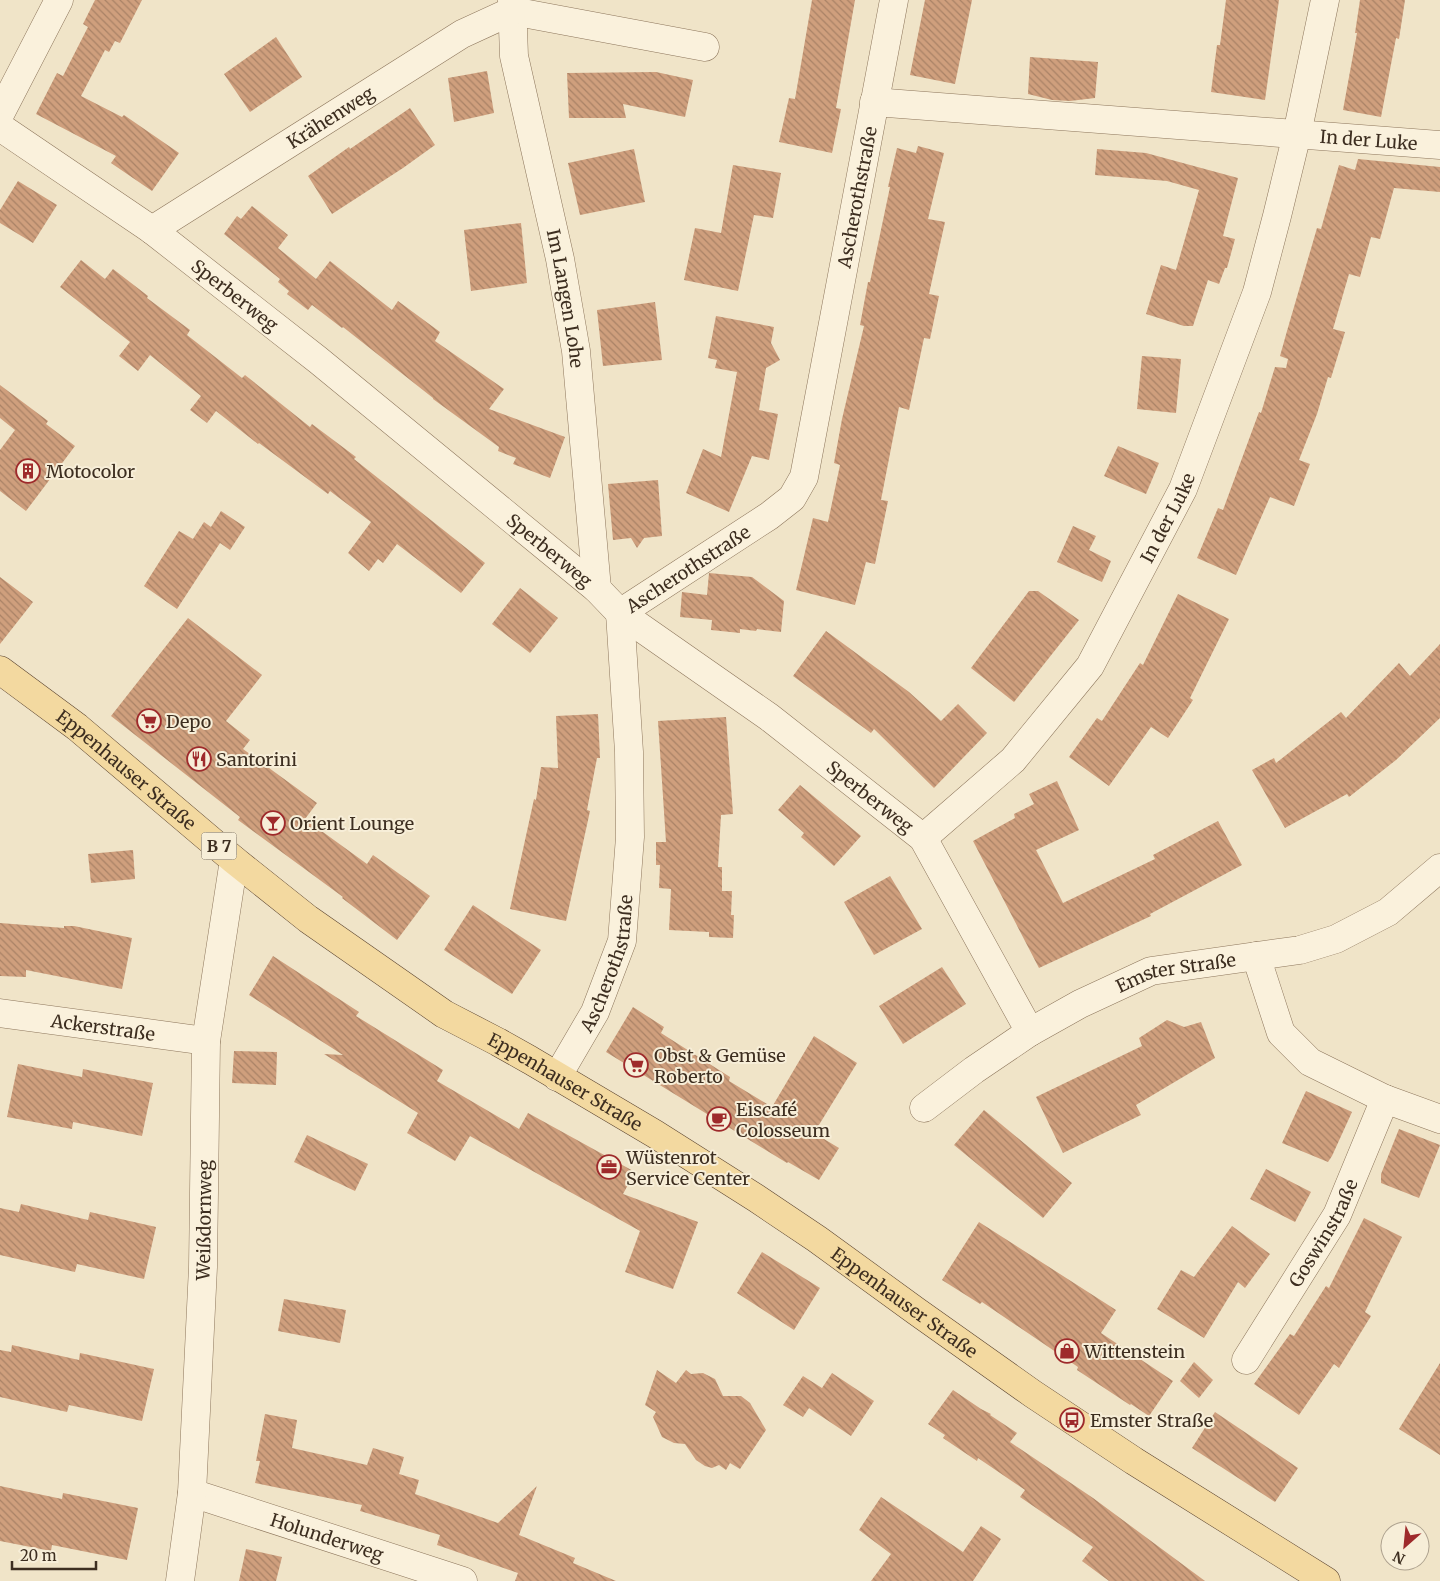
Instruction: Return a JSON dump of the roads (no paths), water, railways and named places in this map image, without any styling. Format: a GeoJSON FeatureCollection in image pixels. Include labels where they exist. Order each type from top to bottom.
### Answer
{"type":"FeatureCollection","features":[{"type":"Feature","properties":{"kind":"main road","name":"Eppenhauser Straße"},"geometry":{"type":"LineString","coordinates":[[0,670],[77,727],[234,860],[308,919],[444,1014],[498,1042],[655,1134],[767,1205],[1033,1394],[1134,1461],[1326,1581]]}},
{"type":"Feature","properties":{"kind":"street"},"geometry":{"type":"LineString","coordinates":[[0,114],[60,0]]}},
{"type":"Feature","properties":{"kind":"street","name":"Ascherothstraße"},"geometry":{"type":"LineString","coordinates":[[557,1077],[596,1012],[622,942],[630,837],[630,752],[620,613],[769,516],[792,498],[804,477],[894,0]]}},
{"type":"Feature","properties":{"kind":"street","name":"In der Luke"},"geometry":{"type":"LineString","coordinates":[[924,838],[1013,760],[1090,666],[1183,489],[1257,292],[1297,134],[1325,0]]}},
{"type":"Feature","properties":{"kind":"street"},"geometry":{"type":"LineString","coordinates":[[512,5],[705,47]]}},
{"type":"Feature","properties":{"kind":"street","name":"Krähenweg"},"geometry":{"type":"LineString","coordinates":[[152,230],[462,34],[512,5]]}},
{"type":"Feature","properties":{"kind":"street","name":"Im Langen Lohe"},"geometry":{"type":"LineString","coordinates":[[512,5],[514,56],[560,259],[576,351],[597,589]]}},
{"type":"Feature","properties":{"kind":"street","name":"Ascherothstraße"},"geometry":{"type":"LineString","coordinates":[[874,102],[1297,134]]}},
{"type":"Feature","properties":{"kind":"street","name":"Sperberweg"},"geometry":{"type":"LineString","coordinates":[[0,127],[152,230],[318,360],[597,589],[620,613],[769,717],[924,838],[1030,1032]]}},
{"type":"Feature","properties":{"kind":"street","name":"In der Luke"},"geometry":{"type":"LineString","coordinates":[[1297,134],[1440,145]]}},
{"type":"Feature","properties":{"kind":"street","name":"Weißdornweg"},"geometry":{"type":"LineString","coordinates":[[180,1581],[192,1493],[204,1267],[206,1041],[234,860]]}},
{"type":"Feature","properties":{"kind":"street","name":"Emster Straße"},"geometry":{"type":"LineString","coordinates":[[924,1108],[974,1070],[1030,1032],[1080,1004],[1151,971],[1300,950],[1336,939],[1388,912],[1440,868]]}},
{"type":"Feature","properties":{"kind":"street"},"geometry":{"type":"LineString","coordinates":[[1256,956],[1281,1033],[1310,1062],[1386,1100],[1440,1119]]}},
{"type":"Feature","properties":{"kind":"street","name":"Ackerstraße"},"geometry":{"type":"LineString","coordinates":[[0,1013],[206,1041]]}},
{"type":"Feature","properties":{"kind":"street","name":"Goswinstraße"},"geometry":{"type":"LineString","coordinates":[[1246,1360],[1337,1214],[1386,1100]]}},
{"type":"Feature","properties":{"kind":"street","name":"Holunderweg"},"geometry":{"type":"LineString","coordinates":[[192,1493],[463,1581]]}},
{"type":"Feature","properties":{"kind":"place","name":"Motocolor"},"geometry":{"type":"Point","coordinates":[28,471]}},
{"type":"Feature","properties":{"kind":"place","name":"Depo"},"geometry":{"type":"Point","coordinates":[149,721]}},
{"type":"Feature","properties":{"kind":"place","name":"Santorini"},"geometry":{"type":"Point","coordinates":[199,759]}},
{"type":"Feature","properties":{"kind":"place","name":"Orient Lounge"},"geometry":{"type":"Point","coordinates":[273,823]}},
{"type":"Feature","properties":{"kind":"place","name":"Obst & Gemüse Roberto"},"geometry":{"type":"Point","coordinates":[636,1065]}},
{"type":"Feature","properties":{"kind":"place","name":"Eiscafé Colosseum"},"geometry":{"type":"Point","coordinates":[719,1119]}},
{"type":"Feature","properties":{"kind":"place","name":"Wüstenrot Service Center"},"geometry":{"type":"Point","coordinates":[609,1167]}},
{"type":"Feature","properties":{"kind":"place","name":"Wittenstein"},"geometry":{"type":"Point","coordinates":[1067,1351]}},
{"type":"Feature","properties":{"kind":"place","name":"Emster Straße"},"geometry":{"type":"Point","coordinates":[1072,1420]}}]}
